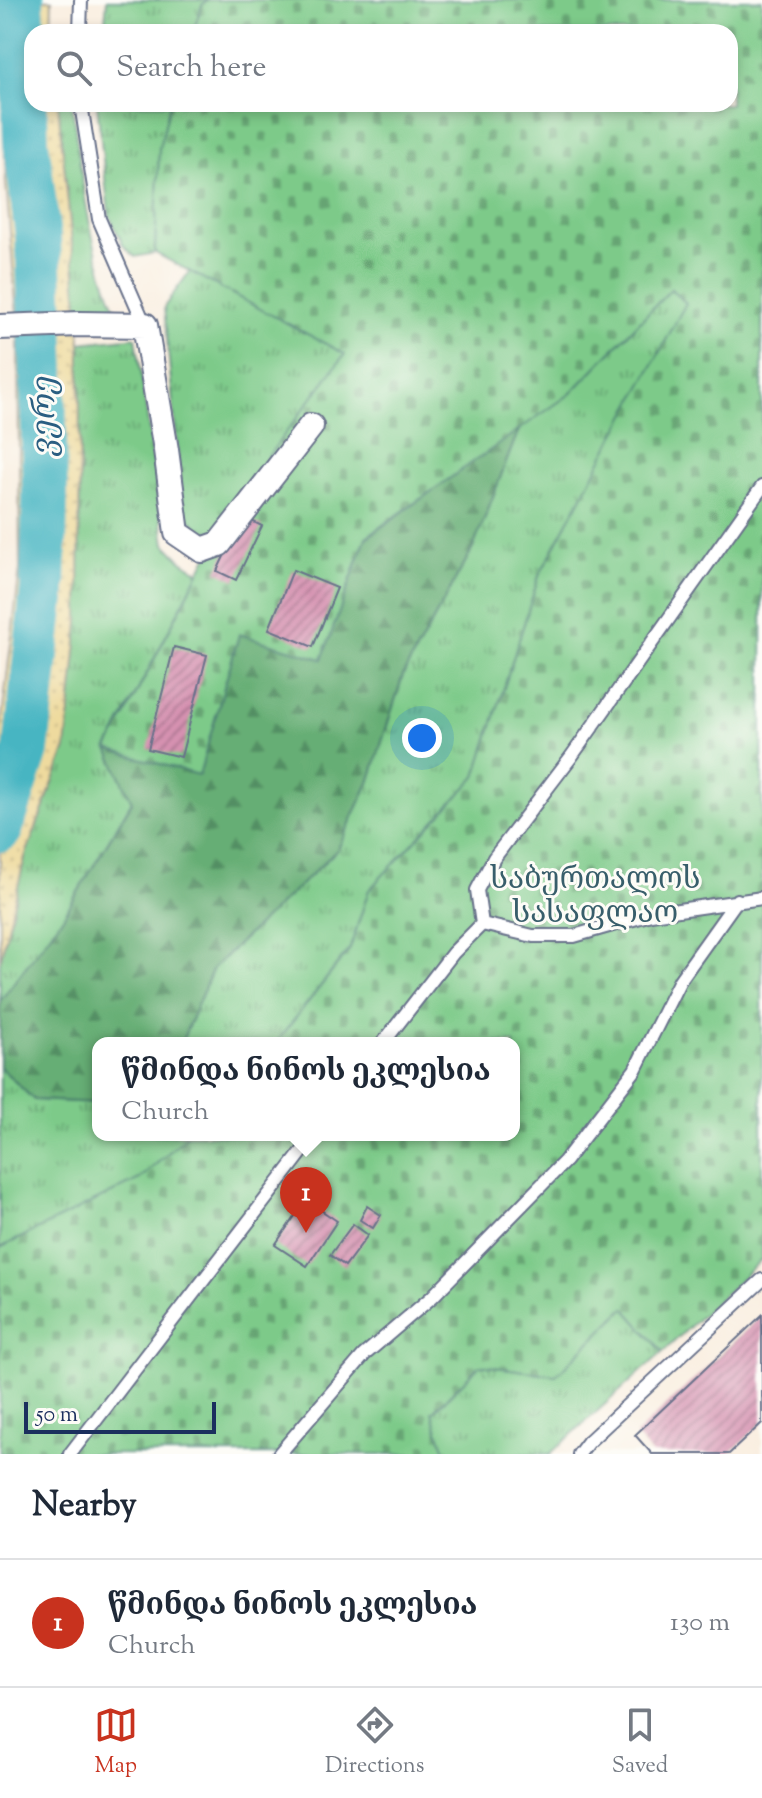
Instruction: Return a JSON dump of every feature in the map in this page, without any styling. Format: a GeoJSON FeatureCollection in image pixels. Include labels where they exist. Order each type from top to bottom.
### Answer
{"type":"FeatureCollection","features":[{"type":"Feature","properties":{"kind":"street"},"geometry":{"type":"LineString","coordinates":[[9,327],[145,325],[177,533],[202,550],[219,544],[311,426]]}},
{"type":"Feature","properties":{"kind":"lane"},"geometry":{"type":"LineString","coordinates":[[80,24],[81,0]]}},
{"type":"Feature","properties":{"kind":"lane"},"geometry":{"type":"LineString","coordinates":[[82,112],[99,219],[145,325]]}},
{"type":"Feature","properties":{"kind":"lane"},"geometry":{"type":"LineString","coordinates":[[482,924],[477,890],[494,858],[571,757],[762,487]]}},
{"type":"Feature","properties":{"kind":"lane"},"geometry":{"type":"LineString","coordinates":[[482,924],[533,936],[574,936],[651,914],[762,898]]}},
{"type":"Feature","properties":{"kind":"lane"},"geometry":{"type":"LineString","coordinates":[[279,1454],[364,1355],[432,1297],[565,1161],[635,1070],[680,980],[737,900]]}},
{"type":"Feature","properties":{"kind":"lane"},"geometry":{"type":"LineString","coordinates":[[388,1037],[453,953],[482,924]]}},
{"type":"Feature","properties":{"kind":"lane"},"geometry":{"type":"LineString","coordinates":[[70,1454],[310,1141]]}},
{"type":"Feature","properties":{"kind":"lane"},"geometry":{"type":"LineString","coordinates":[[579,1454],[588,1442],[762,1280]]}},
{"type":"Feature","properties":{"kind":"green space"},"geometry":{"type":"Polygon","coordinates":[[[107,0],[207,0],[196,24],[105,24],[107,0]]]}},
{"type":"Feature","properties":{"kind":"green space","name":"საბურთალოს სასაფლაო"},"geometry":{"type":"Polygon","coordinates":[[[207,0],[762,0],[762,1259],[663,1352],[625,1308],[556,1375],[480,1365],[432,1412],[446,1454],[0,1454],[0,1248],[140,1179],[181,1141],[520,1141],[520,1037],[281,1037],[350,949],[369,890],[476,777],[539,576],[686,303],[671,289],[570,394],[366,537],[322,659],[239,634],[199,775],[108,749],[239,495],[345,354],[155,253],[159,149],[168,112],[738,112],[738,24],[196,24],[207,0]]]}},
{"type":"Feature","properties":{"kind":"green space"},"geometry":{"type":"Polygon","coordinates":[[[59,112],[73,112],[92,235],[117,312],[80,324],[59,112]]]}},
{"type":"Feature","properties":{"kind":"green space"},"geometry":{"type":"Polygon","coordinates":[[[98,112],[168,112],[159,149],[155,253],[135,257],[123,245],[109,215],[98,112]]]}},
{"type":"Feature","properties":{"kind":"green space"},"geometry":{"type":"Polygon","coordinates":[[[190,271],[345,354],[239,495],[217,538],[206,536],[183,512],[164,307],[190,271]]]}},
{"type":"Feature","properties":{"kind":"green space"},"geometry":{"type":"Polygon","coordinates":[[[671,289],[687,303],[539,576],[476,777],[369,890],[350,948],[281,1037],[184,1037],[213,968],[338,849],[369,783],[403,675],[473,548],[519,429],[570,394],[671,289]]]}},
{"type":"Feature","properties":{"kind":"green space"},"geometry":{"type":"Polygon","coordinates":[[[136,337],[165,544],[199,572],[108,748],[132,801],[63,917],[0,1001],[0,961],[25,857],[66,748],[79,622],[80,343],[136,337]]]}},
{"type":"Feature","properties":{"kind":"green space"},"geometry":{"type":"Polygon","coordinates":[[[519,429],[473,548],[403,675],[369,783],[338,849],[213,968],[184,1037],[92,1037],[92,1103],[34,1100],[0,1067],[0,1001],[63,917],[132,802],[108,749],[199,775],[239,634],[322,659],[366,538],[519,429]]]}},
{"type":"Feature","properties":{"kind":"green space"},"geometry":{"type":"Polygon","coordinates":[[[0,1067],[34,1100],[92,1103],[92,1141],[181,1141],[140,1179],[0,1248],[0,1067]]]}},
{"type":"Feature","properties":{"kind":"green space"},"geometry":{"type":"Polygon","coordinates":[[[625,1308],[663,1352],[550,1454],[446,1454],[432,1413],[480,1365],[556,1375],[625,1308]]]}},
{"type":"Feature","properties":{"kind":"sand"},"geometry":{"type":"Polygon","coordinates":[[[0,0],[52,0],[51,24],[24,24],[24,112],[59,112],[80,324],[79,622],[66,748],[25,857],[0,961],[0,734],[20,569],[18,327],[6,183],[0,0]]]}},
{"type":"Feature","properties":{"kind":"building"},"geometry":{"type":"Polygon","coordinates":[[[243,517],[262,526],[236,580],[217,571],[243,517]]]}},
{"type":"Feature","properties":{"kind":"building"},"geometry":{"type":"Polygon","coordinates":[[[293,570],[337,588],[313,647],[269,629],[293,570]]]}},
{"type":"Feature","properties":{"kind":"building"},"geometry":{"type":"Polygon","coordinates":[[[174,647],[207,655],[181,757],[148,749],[174,647]]]}},
{"type":"Feature","properties":{"kind":"building"},"geometry":{"type":"Polygon","coordinates":[[[306,1200],[337,1221],[307,1266],[275,1245],[306,1200]]]}},
{"type":"Feature","properties":{"kind":"building"},"geometry":{"type":"Polygon","coordinates":[[[367,1206],[381,1215],[373,1228],[360,1220],[367,1206]]]}},
{"type":"Feature","properties":{"kind":"building"},"geometry":{"type":"Polygon","coordinates":[[[353,1224],[368,1235],[345,1266],[330,1255],[353,1224]]]}},
{"type":"Feature","properties":{"kind":"building"},"geometry":{"type":"Polygon","coordinates":[[[762,1315],[762,1423],[729,1454],[652,1454],[635,1435],[762,1315]]]}},
{"type":"Feature","properties":{"kind":"waterway","name":"ვერე"},"geometry":{"type":"LineString","coordinates":[[21,0],[24,85]]}},
{"type":"Feature","properties":{"kind":"waterway","name":"ვერე"},"geometry":{"type":"LineString","coordinates":[[0,829],[26,750],[43,590],[45,497],[38,237],[25,112]]}},
{"type":"Feature","properties":{"kind":"place","name":"წმინდა ნინოს ეკლესია"},"geometry":{"type":"Point","coordinates":[306,1233]}}]}
